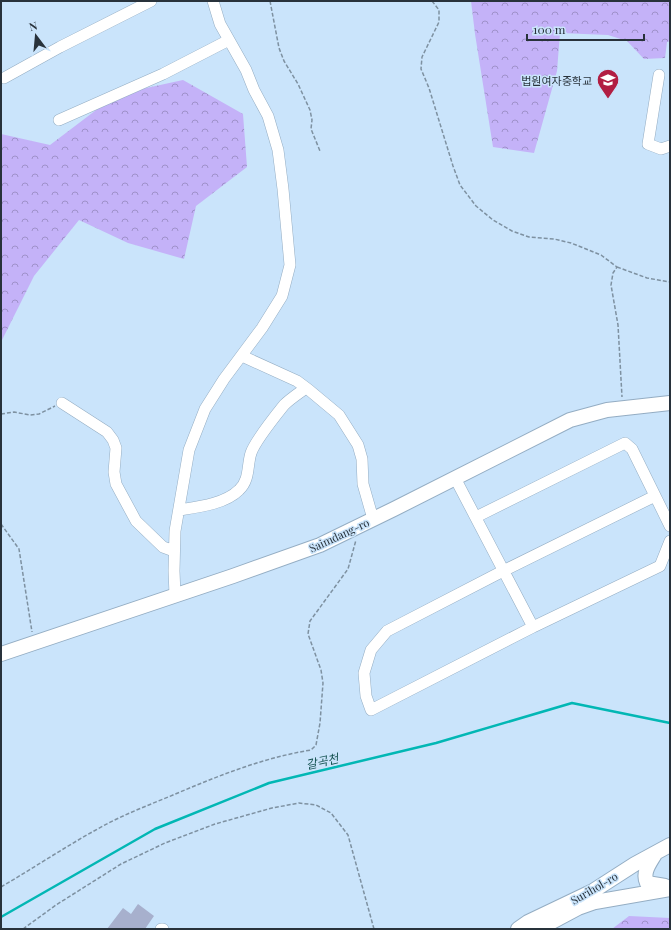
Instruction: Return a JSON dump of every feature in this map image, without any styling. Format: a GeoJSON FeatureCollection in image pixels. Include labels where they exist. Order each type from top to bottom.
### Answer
{"type":"FeatureCollection","features":[{"type":"Feature","properties":{"kind":"main road","name":"Saimdang-ro"},"geometry":{"type":"LineString","coordinates":[[1,654],[320,545],[570,420],[608,410],[670,403]]}},
{"type":"Feature","properties":{"kind":"main road","name":"Surihol-ro"},"geometry":{"type":"LineString","coordinates":[[523,926],[593,891],[635,864],[670,845]]}},
{"type":"Feature","properties":{"kind":"main road"},"geometry":{"type":"LineString","coordinates":[[655,853],[644,872],[647,883],[670,888]]}},
{"type":"Feature","properties":{"kind":"main road"},"geometry":{"type":"LineString","coordinates":[[593,891],[670,888]]}},
{"type":"Feature","properties":{"kind":"main road"},"geometry":{"type":"LineString","coordinates":[[523,926],[548,924],[578,908],[595,902],[670,888]]}},
{"type":"Feature","properties":{"kind":"street"},"geometry":{"type":"LineString","coordinates":[[4,78],[73,40],[151,1]]}},
{"type":"Feature","properties":{"kind":"street"},"geometry":{"type":"LineString","coordinates":[[175,595],[175,531],[189,450],[205,409],[224,379],[262,328],[282,296],[290,265],[278,150],[268,116],[254,90],[246,70],[220,24],[213,1]]}},
{"type":"Feature","properties":{"kind":"street"},"geometry":{"type":"LineString","coordinates":[[58,120],[163,74],[229,40]]}},
{"type":"Feature","properties":{"kind":"street"},"geometry":{"type":"LineString","coordinates":[[659,75],[648,144],[661,149],[670,146]]}},
{"type":"Feature","properties":{"kind":"street"},"geometry":{"type":"LineString","coordinates":[[242,356],[297,381],[339,415],[358,445],[362,459],[364,484],[373,519]]}},
{"type":"Feature","properties":{"kind":"street"},"geometry":{"type":"LineString","coordinates":[[179,510],[219,501],[240,490],[248,476],[251,454],[255,444],[285,405],[306,388]]}},
{"type":"Feature","properties":{"kind":"street"},"geometry":{"type":"LineString","coordinates":[[62,402],[107,432],[113,440],[116,448],[114,472],[116,484],[136,521],[163,547],[174,551]]}},
{"type":"Feature","properties":{"kind":"street"},"geometry":{"type":"LineString","coordinates":[[476,517],[625,443],[632,448],[670,526]]}},
{"type":"Feature","properties":{"kind":"street"},"geometry":{"type":"LineString","coordinates":[[455,478],[532,627]]}},
{"type":"Feature","properties":{"kind":"street"},"geometry":{"type":"LineString","coordinates":[[655,496],[503,571],[387,631],[371,650],[364,673],[366,696],[371,710],[532,627],[660,566],[667,561],[670,541]]}},
{"type":"Feature","properties":{"kind":"path"},"geometry":{"type":"LineString","coordinates":[[270,1],[279,48],[284,61],[298,84],[310,110],[312,120],[311,129],[320,152]]}},
{"type":"Feature","properties":{"kind":"path"},"geometry":{"type":"LineString","coordinates":[[432,1],[439,10],[439,22],[422,57],[421,69],[429,88],[452,166],[460,185],[476,206],[494,220],[512,231],[529,237],[554,239],[571,243],[601,255],[617,267],[647,278],[670,282]]}},
{"type":"Feature","properties":{"kind":"path"},"geometry":{"type":"LineString","coordinates":[[617,267],[613,273],[612,285],[618,325],[623,408]]}},
{"type":"Feature","properties":{"kind":"path"},"geometry":{"type":"LineString","coordinates":[[1,414],[14,412],[30,416],[39,414],[62,402]]}},
{"type":"Feature","properties":{"kind":"path"},"geometry":{"type":"LineString","coordinates":[[1,524],[19,549],[33,643]]}},
{"type":"Feature","properties":{"kind":"path"},"geometry":{"type":"LineString","coordinates":[[1,888],[104,826],[136,811],[213,778],[255,763],[311,750],[316,744],[319,730],[323,683],[321,670],[308,634],[310,622],[348,569],[358,536],[358,526]]}},
{"type":"Feature","properties":{"kind":"path"},"geometry":{"type":"LineString","coordinates":[[23,929],[56,905],[121,864],[165,843],[215,824],[299,802],[316,805],[331,813],[348,835],[374,929]]}},
{"type":"Feature","properties":{"kind":"green space"},"geometry":{"type":"Polygon","coordinates":[[[471,1],[670,1],[670,41],[667,42],[665,58],[644,59],[627,41],[608,35],[560,33],[557,71],[534,153],[493,147],[471,1]]]}},
{"type":"Feature","properties":{"kind":"green space"},"geometry":{"type":"Polygon","coordinates":[[[183,80],[243,114],[247,167],[196,206],[184,259],[128,243],[79,220],[34,276],[1,342],[1,134],[50,145],[108,101],[128,92],[183,80]]]}},
{"type":"Feature","properties":{"kind":"green space"},"geometry":{"type":"Polygon","coordinates":[[[629,916],[670,918],[670,929],[612,929],[629,916]]]}},
{"type":"Feature","properties":{"kind":"building"},"geometry":{"type":"Polygon","coordinates":[[[138,904],[154,916],[145,929],[107,929],[123,908],[131,914],[138,904]]]}},
{"type":"Feature","properties":{"kind":"waterway","name":"갈곡천"},"geometry":{"type":"LineString","coordinates":[[1,917],[155,829],[269,783],[436,743],[572,703],[670,723]]}},
{"type":"Feature","properties":{"kind":"place","name":"법원여자중학교"},"geometry":{"type":"Point","coordinates":[608,100]}}]}
